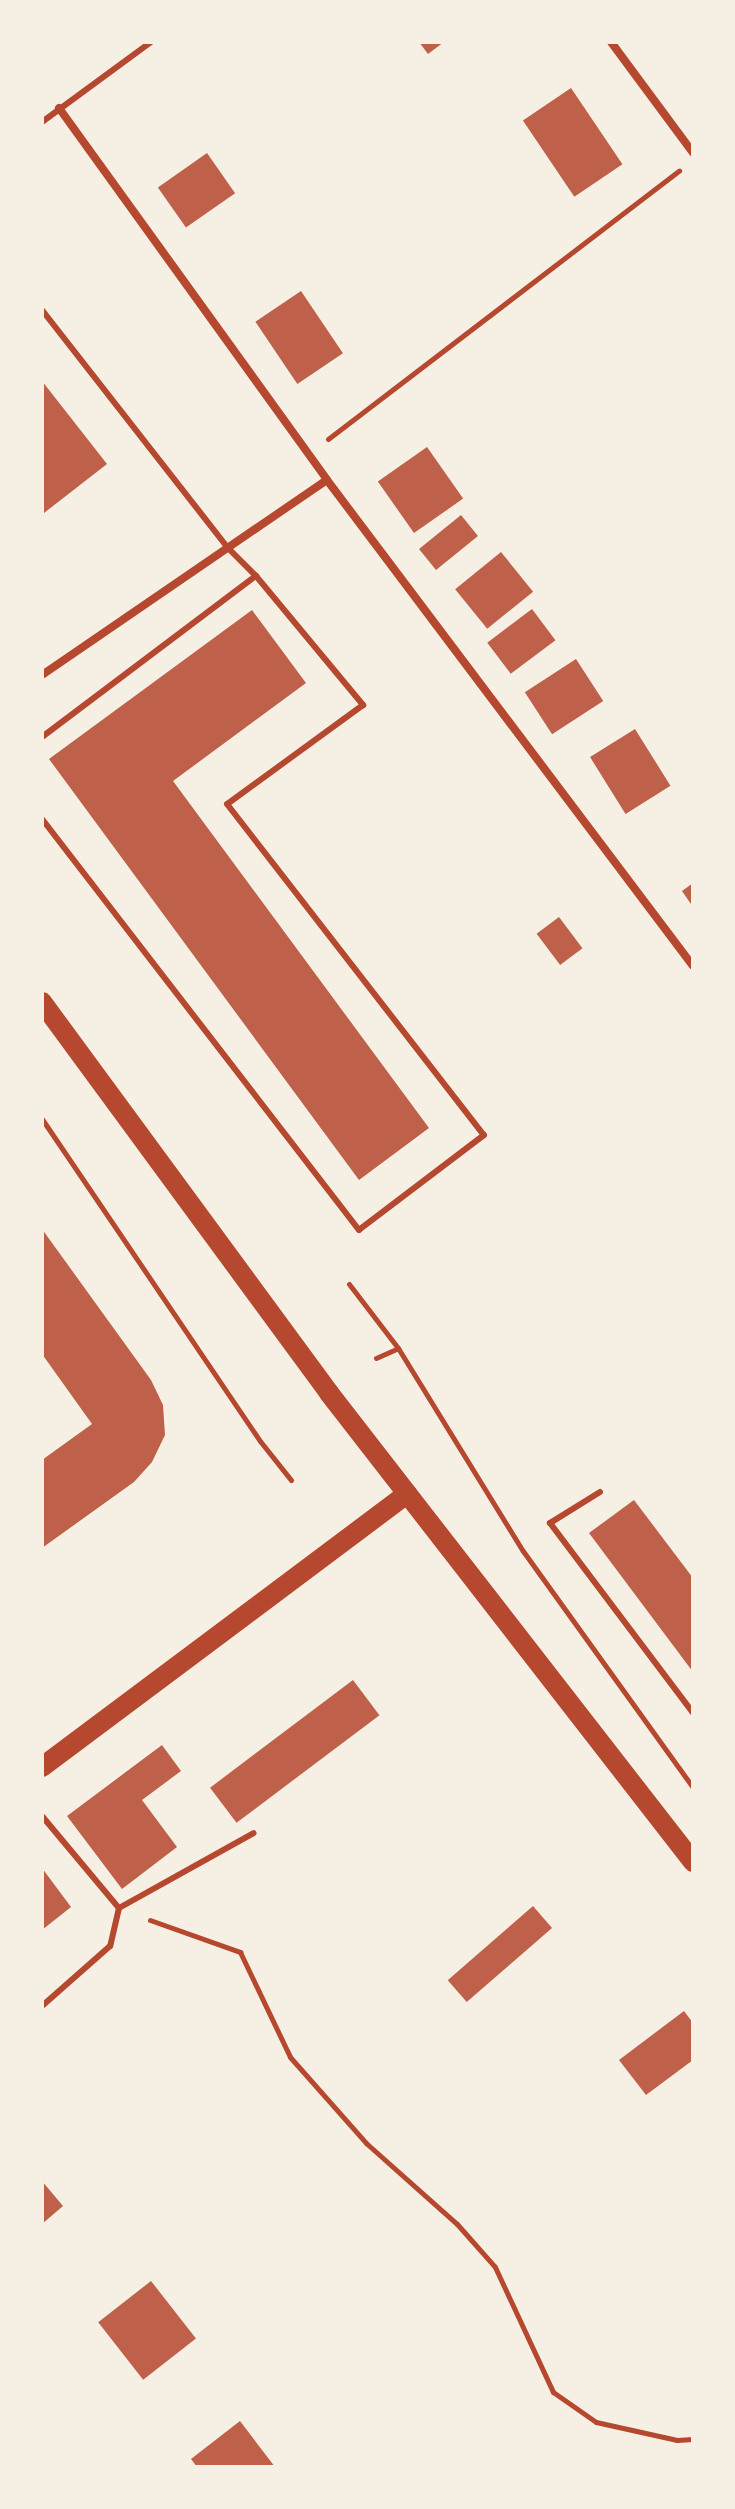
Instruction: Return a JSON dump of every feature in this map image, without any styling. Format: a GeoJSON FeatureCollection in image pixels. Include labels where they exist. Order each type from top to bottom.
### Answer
{"type":"FeatureCollection","features":[{"type":"Feature","properties":{"kind":"main road"},"geometry":{"type":"LineString","coordinates":[[42,1002],[407,1494],[693,1862]]}},
{"type":"Feature","properties":{"kind":"main road"},"geometry":{"type":"LineString","coordinates":[[42,1767],[407,1494]]}},
{"type":"Feature","properties":{"kind":"street"},"geometry":{"type":"LineString","coordinates":[[611,42],[693,153]]}},
{"type":"Feature","properties":{"kind":"street"},"geometry":{"type":"LineString","coordinates":[[59,108],[327,480],[693,966]]}},
{"type":"Feature","properties":{"kind":"street"},"geometry":{"type":"LineString","coordinates":[[42,675],[327,480]]}},
{"type":"Feature","properties":{"kind":"lane"},"geometry":{"type":"LineString","coordinates":[[42,122],[151,42]]}},
{"type":"Feature","properties":{"kind":"lane"},"geometry":{"type":"LineString","coordinates":[[42,310],[228,548],[256,576],[363,705],[227,804],[484,1135],[359,1230],[42,819]]}},
{"type":"Feature","properties":{"kind":"lane"},"geometry":{"type":"LineString","coordinates":[[42,737],[256,576]]}},
{"type":"Feature","properties":{"kind":"lane"},"geometry":{"type":"LineString","coordinates":[[600,1492],[550,1523],[693,1713]]}},
{"type":"Feature","properties":{"kind":"lane"},"geometry":{"type":"LineString","coordinates":[[42,1816],[119,1908]]}},
{"type":"Feature","properties":{"kind":"lane"},"geometry":{"type":"LineString","coordinates":[[42,2006],[110,1946],[119,1908],[254,1833]]}},
{"type":"Feature","properties":{"kind":"path"},"geometry":{"type":"LineString","coordinates":[[308,454],[681,169]]}},
{"type":"Feature","properties":{"kind":"path"},"geometry":{"type":"LineString","coordinates":[[42,1119],[260,1441],[291,1480]]}},
{"type":"Feature","properties":{"kind":"path"},"geometry":{"type":"LineString","coordinates":[[349,1284],[398,1348],[523,1551],[693,1788]]}},
{"type":"Feature","properties":{"kind":"path"},"geometry":{"type":"LineString","coordinates":[[376,1358],[398,1348]]}},
{"type":"Feature","properties":{"kind":"path"},"geometry":{"type":"LineString","coordinates":[[119,1908],[240,1952],[290,2057],[366,2143],[457,2224],[495,2267],[553,2392],[596,2422],[677,2440],[693,2439]]}},
{"type":"Feature","properties":{"kind":"building"},"geometry":{"type":"Polygon","coordinates":[[[419,42],[444,42],[428,54],[419,42]]]}},
{"type":"Feature","properties":{"kind":"building"},"geometry":{"type":"Polygon","coordinates":[[[571,88],[622,164],[574,197],[523,120],[571,88]]]}},
{"type":"Feature","properties":{"kind":"building"},"geometry":{"type":"Polygon","coordinates":[[[207,153],[235,193],[186,228],[158,187],[207,153]]]}},
{"type":"Feature","properties":{"kind":"building"},"geometry":{"type":"Polygon","coordinates":[[[301,291],[343,353],[297,384],[255,322],[301,291]]]}},
{"type":"Feature","properties":{"kind":"building"},"geometry":{"type":"Polygon","coordinates":[[[42,381],[107,464],[44,513],[42,510],[42,381]]]}},
{"type":"Feature","properties":{"kind":"building"},"geometry":{"type":"Polygon","coordinates":[[[427,447],[463,499],[414,533],[378,481],[427,447]]]}},
{"type":"Feature","properties":{"kind":"building"},"geometry":{"type":"Polygon","coordinates":[[[461,515],[478,536],[436,570],[419,549],[461,515]]]}},
{"type":"Feature","properties":{"kind":"building"},"geometry":{"type":"Polygon","coordinates":[[[501,552],[533,592],[487,629],[455,589],[501,552]]]}},
{"type":"Feature","properties":{"kind":"building"},"geometry":{"type":"Polygon","coordinates":[[[532,609],[555,640],[511,674],[487,643],[532,609]]]}},
{"type":"Feature","properties":{"kind":"building"},"geometry":{"type":"Polygon","coordinates":[[[252,610],[306,683],[173,781],[429,1128],[359,1180],[49,759],[252,610]]]}},
{"type":"Feature","properties":{"kind":"building"},"geometry":{"type":"Polygon","coordinates":[[[576,659],[603,701],[552,734],[525,692],[576,659]]]}},
{"type":"Feature","properties":{"kind":"building"},"geometry":{"type":"Polygon","coordinates":[[[635,729],[671,786],[626,814],[590,757],[635,729]]]}},
{"type":"Feature","properties":{"kind":"building"},"geometry":{"type":"Polygon","coordinates":[[[693,883],[693,907],[682,891],[693,883]]]}},
{"type":"Feature","properties":{"kind":"building"},"geometry":{"type":"Polygon","coordinates":[[[559,917],[582,948],[560,965],[537,934],[559,917]]]}},
{"type":"Feature","properties":{"kind":"building"},"geometry":{"type":"Polygon","coordinates":[[[42,1229],[151,1380],[163,1405],[165,1435],[152,1462],[134,1482],[42,1548],[42,1460],[92,1424],[42,1354],[42,1229]]]}},
{"type":"Feature","properties":{"kind":"building"},"geometry":{"type":"Polygon","coordinates":[[[634,1500],[693,1578],[693,1672],[589,1533],[634,1500]]]}},
{"type":"Feature","properties":{"kind":"building"},"geometry":{"type":"Polygon","coordinates":[[[353,1680],[379,1715],[237,1823],[210,1788],[353,1680]]]}},
{"type":"Feature","properties":{"kind":"building"},"geometry":{"type":"Polygon","coordinates":[[[162,1745],[181,1771],[142,1800],[177,1847],[122,1889],[67,1816],[162,1745]]]}},
{"type":"Feature","properties":{"kind":"building"},"geometry":{"type":"Polygon","coordinates":[[[42,1868],[71,1907],[42,1930],[42,1868]]]}},
{"type":"Feature","properties":{"kind":"building"},"geometry":{"type":"Polygon","coordinates":[[[533,1906],[552,1928],[467,2002],[448,1980],[533,1906]]]}},
{"type":"Feature","properties":{"kind":"building"},"geometry":{"type":"Polygon","coordinates":[[[684,2011],[693,2023],[693,2060],[646,2095],[619,2060],[684,2011]]]}},
{"type":"Feature","properties":{"kind":"building"},"geometry":{"type":"Polygon","coordinates":[[[42,2181],[63,2206],[42,2224],[42,2181]]]}},
{"type":"Feature","properties":{"kind":"building"},"geometry":{"type":"Polygon","coordinates":[[[151,2281],[196,2339],[143,2380],[98,2322],[151,2281]]]}},
{"type":"Feature","properties":{"kind":"building"},"geometry":{"type":"Polygon","coordinates":[[[240,2421],[275,2467],[197,2467],[191,2459],[240,2421]]]}}]}
